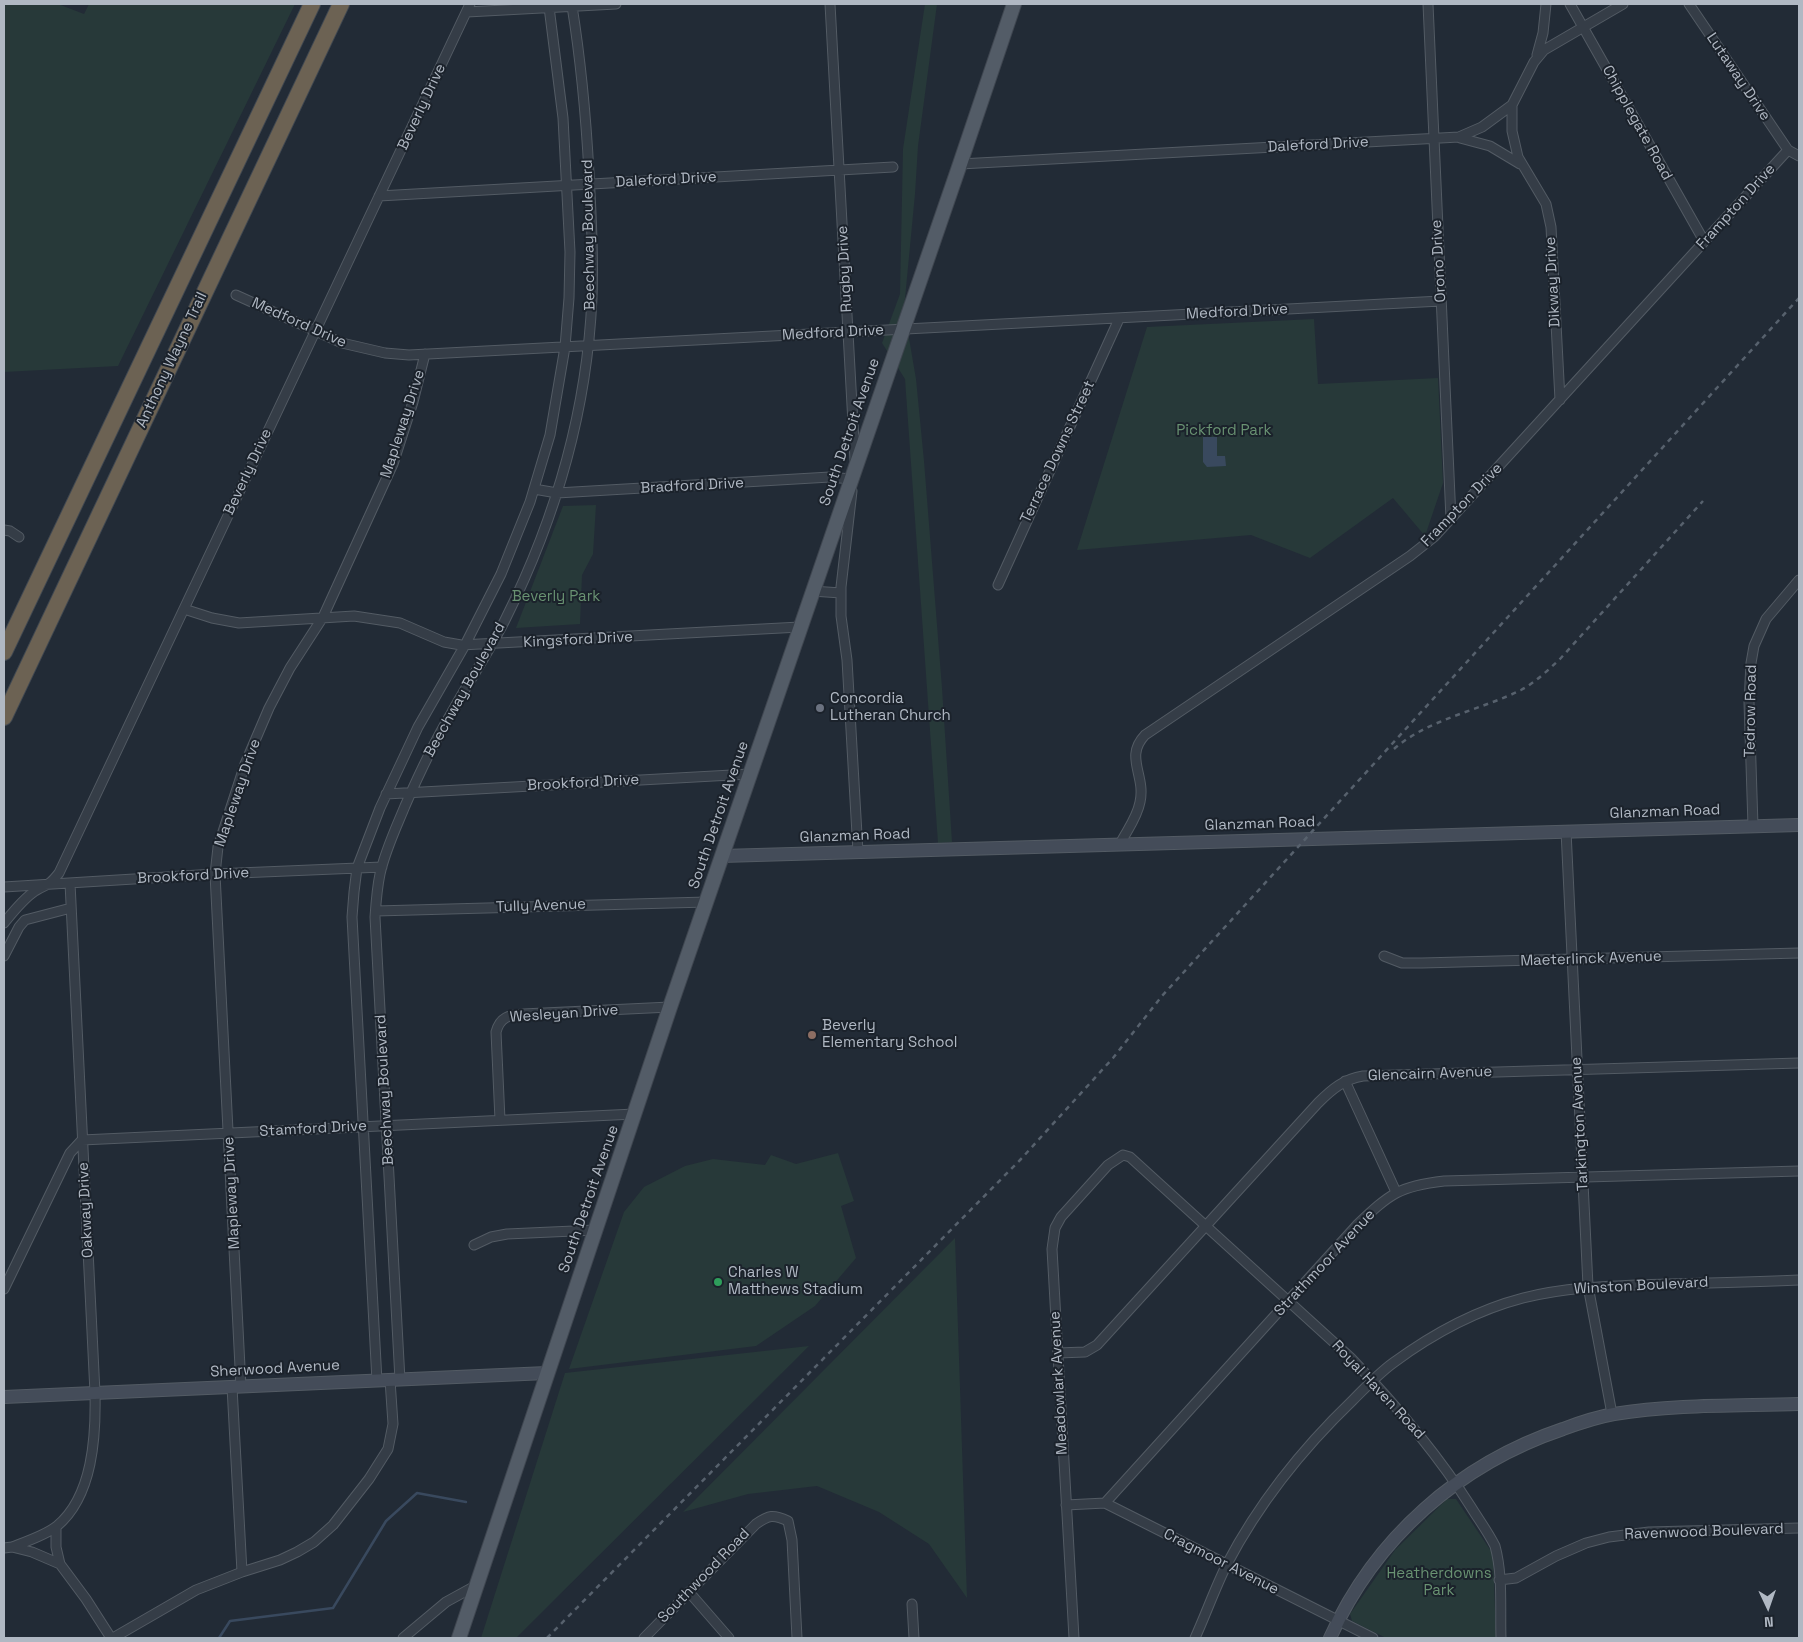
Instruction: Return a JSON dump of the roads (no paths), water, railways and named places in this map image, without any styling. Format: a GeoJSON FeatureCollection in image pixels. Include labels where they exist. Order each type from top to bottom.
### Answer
{"type":"FeatureCollection","features":[{"type":"Feature","properties":{"kind":"highway","name":"Anthony Wayne Trail"},"geometry":{"type":"LineString","coordinates":[[4,652],[312,4]]}},
{"type":"Feature","properties":{"kind":"highway","name":"Anthony Wayne Trail"},"geometry":{"type":"LineString","coordinates":[[4,717],[341,4]]}},
{"type":"Feature","properties":{"kind":"main road","name":"South Detroit Avenue"},"geometry":{"type":"LineString","coordinates":[[459,1638],[670,1007],[1014,4]]}},
{"type":"Feature","properties":{"kind":"street"},"geometry":{"type":"LineString","coordinates":[[469,8],[616,4]]}},
{"type":"Feature","properties":{"kind":"street","name":"Rugby Drive"},"geometry":{"type":"LineString","coordinates":[[830,4],[856,464],[841,593],[847,660],[858,852]]}},
{"type":"Feature","properties":{"kind":"street","name":"Orono Drive"},"geometry":{"type":"LineString","coordinates":[[1428,4],[1451,519]]}},
{"type":"Feature","properties":{"kind":"street"},"geometry":{"type":"LineString","coordinates":[[1534,62],[1543,33],[1546,4]]}},
{"type":"Feature","properties":{"kind":"street","name":"Chipplegate Road"},"geometry":{"type":"LineString","coordinates":[[1570,4],[1704,241]]}},
{"type":"Feature","properties":{"kind":"street","name":"Daleford Drive"},"geometry":{"type":"LineString","coordinates":[[960,164],[1459,138],[1482,127],[1512,105],[1534,62],[1544,50],[1623,4]]}},
{"type":"Feature","properties":{"kind":"street","name":"Lutaway Drive"},"geometry":{"type":"LineString","coordinates":[[1689,4],[1788,150]]}},
{"type":"Feature","properties":{"kind":"street","name":"Beechway Boulevard"},"geometry":{"type":"LineString","coordinates":[[389,1380],[387,1125],[376,911],[377,895],[382,867],[411,792],[451,713],[492,644],[522,583],[552,510],[572,440],[588,346],[593,268],[590,184],[583,89],[572,6]]}},
{"type":"Feature","properties":{"kind":"street","name":"Beechway Boulevard"},"geometry":{"type":"LineString","coordinates":[[389,1380],[364,1127],[352,917],[354,892],[358,868],[366,841],[386,794],[431,701],[465,645],[501,574],[534,490],[550,435],[565,347],[570,276],[562,109],[549,7]]}},
{"type":"Feature","properties":{"kind":"street","name":"Beverly Drive"},"geometry":{"type":"LineString","coordinates":[[4,923],[35,891],[51,884],[60,873],[469,8]]}},
{"type":"Feature","properties":{"kind":"street","name":"Dikway Drive"},"geometry":{"type":"LineString","coordinates":[[1512,105],[1512,131],[1518,156],[1546,204],[1551,226],[1560,400]]}},
{"type":"Feature","properties":{"kind":"street","name":"Dikway Drive"},"geometry":{"type":"LineString","coordinates":[[1459,138],[1490,146],[1514,159],[1526,169]]}},
{"type":"Feature","properties":{"kind":"street"},"geometry":{"type":"LineString","coordinates":[[1788,150],[1799,156]]}},
{"type":"Feature","properties":{"kind":"street","name":"Frampton Drive"},"geometry":{"type":"LineString","coordinates":[[1120,844],[1134,820],[1141,800],[1141,784],[1135,752],[1138,743],[1145,735],[1410,556],[1434,537],[1788,150]]}},
{"type":"Feature","properties":{"kind":"street","name":"Daleford Drive"},"geometry":{"type":"LineString","coordinates":[[379,196],[893,167]]}},
{"type":"Feature","properties":{"kind":"street","name":"Medford Drive"},"geometry":{"type":"LineString","coordinates":[[236,295],[342,343],[385,353],[425,354],[1441,301]]}},
{"type":"Feature","properties":{"kind":"street","name":"Terrace Downs Street"},"geometry":{"type":"LineString","coordinates":[[998,585],[1119,319]]}},
{"type":"Feature","properties":{"kind":"street","name":"Mapleway Drive"},"geometry":{"type":"LineString","coordinates":[[242,1572],[229,1133],[215,874],[218,847],[259,732],[290,668],[323,617],[393,464],[413,402],[425,354]]}},
{"type":"Feature","properties":{"kind":"street","name":"Bradford Drive"},"geometry":{"type":"LineString","coordinates":[[534,490],[557,493],[830,477],[850,479]]}},
{"type":"Feature","properties":{"kind":"street"},"geometry":{"type":"LineString","coordinates":[[4,530],[10,531],[19,537]]}},
{"type":"Feature","properties":{"kind":"street","name":"Tedrow Road"},"geometry":{"type":"LineString","coordinates":[[1753,826],[1749,702],[1754,646],[1766,619],[1799,580]]}},
{"type":"Feature","properties":{"kind":"street"},"geometry":{"type":"LineString","coordinates":[[812,591],[841,593]]}},
{"type":"Feature","properties":{"kind":"street","name":"Kingsford Drive"},"geometry":{"type":"LineString","coordinates":[[184,609],[212,618],[239,623],[354,616],[400,624],[444,642],[465,645],[800,627]]}},
{"type":"Feature","properties":{"kind":"street","name":"Brookford Drive"},"geometry":{"type":"LineString","coordinates":[[386,794],[750,774]]}},
{"type":"Feature","properties":{"kind":"street","name":"Glanzman Road"},"geometry":{"type":"LineString","coordinates":[[722,856],[1799,825]]}},
{"type":"Feature","properties":{"kind":"street","name":"Tarkington Avenue"},"geometry":{"type":"LineString","coordinates":[[1566,832],[1588,1286],[1612,1414]]}},
{"type":"Feature","properties":{"kind":"street","name":"Brookford Drive"},"geometry":{"type":"LineString","coordinates":[[4,887],[215,874],[382,867]]}},
{"type":"Feature","properties":{"kind":"street","name":"Oakway Drive"},"geometry":{"type":"LineString","coordinates":[[56,1527],[73,1507],[87,1475],[94,1433],[95,1393],[70,883]]}},
{"type":"Feature","properties":{"kind":"street","name":"Tully Avenue"},"geometry":{"type":"LineString","coordinates":[[376,911],[706,902]]}},
{"type":"Feature","properties":{"kind":"street"},"geometry":{"type":"LineString","coordinates":[[4,956],[19,926],[26,920],[71,908]]}},
{"type":"Feature","properties":{"kind":"street","name":"Maeterlinck Avenue"},"geometry":{"type":"LineString","coordinates":[[1384,956],[1411,963],[1799,953]]}},
{"type":"Feature","properties":{"kind":"street","name":"Wesleyan Drive"},"geometry":{"type":"LineString","coordinates":[[500,1120],[496,1032],[498,1024],[504,1017],[523,1014],[670,1007]]}},
{"type":"Feature","properties":{"kind":"street","name":"Glencairn Avenue"},"geometry":{"type":"LineString","coordinates":[[1058,1353],[1085,1352],[1097,1345],[1318,1103],[1330,1091],[1346,1081],[1364,1076],[1799,1063]]}},
{"type":"Feature","properties":{"kind":"street"},"geometry":{"type":"LineString","coordinates":[[1346,1081],[1396,1192]]}},
{"type":"Feature","properties":{"kind":"street","name":"Stamford Drive"},"geometry":{"type":"LineString","coordinates":[[82,1140],[634,1114]]}},
{"type":"Feature","properties":{"kind":"street"},"geometry":{"type":"LineString","coordinates":[[4,1289],[70,1153],[82,1140]]}},
{"type":"Feature","properties":{"kind":"street","name":"Royal Haven Road"},"geometry":{"type":"LineString","coordinates":[[1122,1155],[1130,1157],[1340,1348],[1373,1380],[1426,1442],[1456,1482],[1495,1546],[1499,1580],[1501,1638]]}},
{"type":"Feature","properties":{"kind":"street","name":"Meadowlark Avenue"},"geometry":{"type":"LineString","coordinates":[[1074,1638],[1052,1249],[1055,1228],[1061,1217],[1108,1165],[1122,1155]]}},
{"type":"Feature","properties":{"kind":"street","name":"Strathmoor Avenue"},"geometry":{"type":"LineString","coordinates":[[1105,1503],[1358,1224],[1396,1192],[1420,1184],[1444,1181],[1799,1171]]}},
{"type":"Feature","properties":{"kind":"street"},"geometry":{"type":"LineString","coordinates":[[474,1245],[491,1237],[507,1234],[596,1230]]}},
{"type":"Feature","properties":{"kind":"street","name":"Winston Boulevard"},"geometry":{"type":"LineString","coordinates":[[1195,1638],[1227,1565],[1255,1517],[1302,1454],[1331,1421],[1373,1380],[1409,1351],[1456,1324],[1522,1298],[1588,1286],[1799,1280]]}},
{"type":"Feature","properties":{"kind":"street","name":"Sherwood Avenue"},"geometry":{"type":"LineString","coordinates":[[4,1398],[547,1373]]}},
{"type":"Feature","properties":{"kind":"street"},"geometry":{"type":"LineString","coordinates":[[8,1548],[56,1527],[56,1547],[60,1564],[112,1638],[196,1590],[280,1560],[305,1547],[333,1524],[369,1479],[391,1442],[393,1424],[389,1380]]}},
{"type":"Feature","properties":{"kind":"street"},"geometry":{"type":"LineString","coordinates":[[1330,1638],[1338,1621],[1366,1577],[1397,1535],[1418,1514],[1456,1482],[1482,1465],[1520,1445],[1567,1427],[1612,1414],[1657,1409],[1799,1404]]}},
{"type":"Feature","properties":{"kind":"street","name":"Cragmoor Avenue"},"geometry":{"type":"LineString","coordinates":[[1066,1505],[1105,1503],[1373,1638]]}},
{"type":"Feature","properties":{"kind":"street","name":"Southwood Road"},"geometry":{"type":"LineString","coordinates":[[644,1638],[756,1524],[767,1516],[778,1517],[788,1521],[792,1540],[797,1638]]}},
{"type":"Feature","properties":{"kind":"street","name":"Ravenwood Boulevard"},"geometry":{"type":"LineString","coordinates":[[1499,1580],[1516,1578],[1556,1556],[1586,1543],[1609,1536],[1649,1532],[1799,1528]]}},
{"type":"Feature","properties":{"kind":"street"},"geometry":{"type":"LineString","coordinates":[[8,1548],[32,1552],[60,1564]]}},
{"type":"Feature","properties":{"kind":"street"},"geometry":{"type":"LineString","coordinates":[[403,1638],[446,1602],[477,1585]]}},
{"type":"Feature","properties":{"kind":"street"},"geometry":{"type":"LineString","coordinates":[[689,1592],[730,1638]]}},
{"type":"Feature","properties":{"kind":"street"},"geometry":{"type":"LineString","coordinates":[[912,1604],[914,1638]]}},
{"type":"Feature","properties":{"kind":"water"},"geometry":{"type":"Polygon","coordinates":[[[1203,437],[1217,437],[1217,456],[1225,456],[1226,466],[1207,467],[1203,462],[1203,437]]]}},
{"type":"Feature","properties":{"kind":"waterway"},"geometry":{"type":"LineString","coordinates":[[219,1638],[230,1621],[333,1608],[386,1521],[417,1493],[466,1502]]}},
{"type":"Feature","properties":{"kind":"railway"},"geometry":{"type":"LineString","coordinates":[[547,1638],[1021,1159],[1113,1058],[1162,996],[1799,298]]}},
{"type":"Feature","properties":{"kind":"railway"},"geometry":{"type":"LineString","coordinates":[[1394,749],[1439,722],[1505,697],[1537,680],[1560,659],[1703,501]]}},
{"type":"Feature","properties":{"kind":"place","name":"Concordia Lutheran Church"},"geometry":{"type":"Point","coordinates":[820,708]}},
{"type":"Feature","properties":{"kind":"place","name":"Beverly Elementary School"},"geometry":{"type":"Point","coordinates":[812,1035]}},
{"type":"Feature","properties":{"kind":"place","name":"Charles W Matthews Stadium"},"geometry":{"type":"Point","coordinates":[718,1282]}},
{"type":"Feature","properties":{"kind":"park label","name":"Pickford Park"},"geometry":{"type":"Point","coordinates":[1224,431]}},
{"type":"Feature","properties":{"kind":"park label","name":"Beverly Park"},"geometry":{"type":"Point","coordinates":[556,597]}},
{"type":"Feature","properties":{"kind":"park label","name":"Heatherdowns Park"},"geometry":{"type":"Point","coordinates":[1439,1582]}}]}
